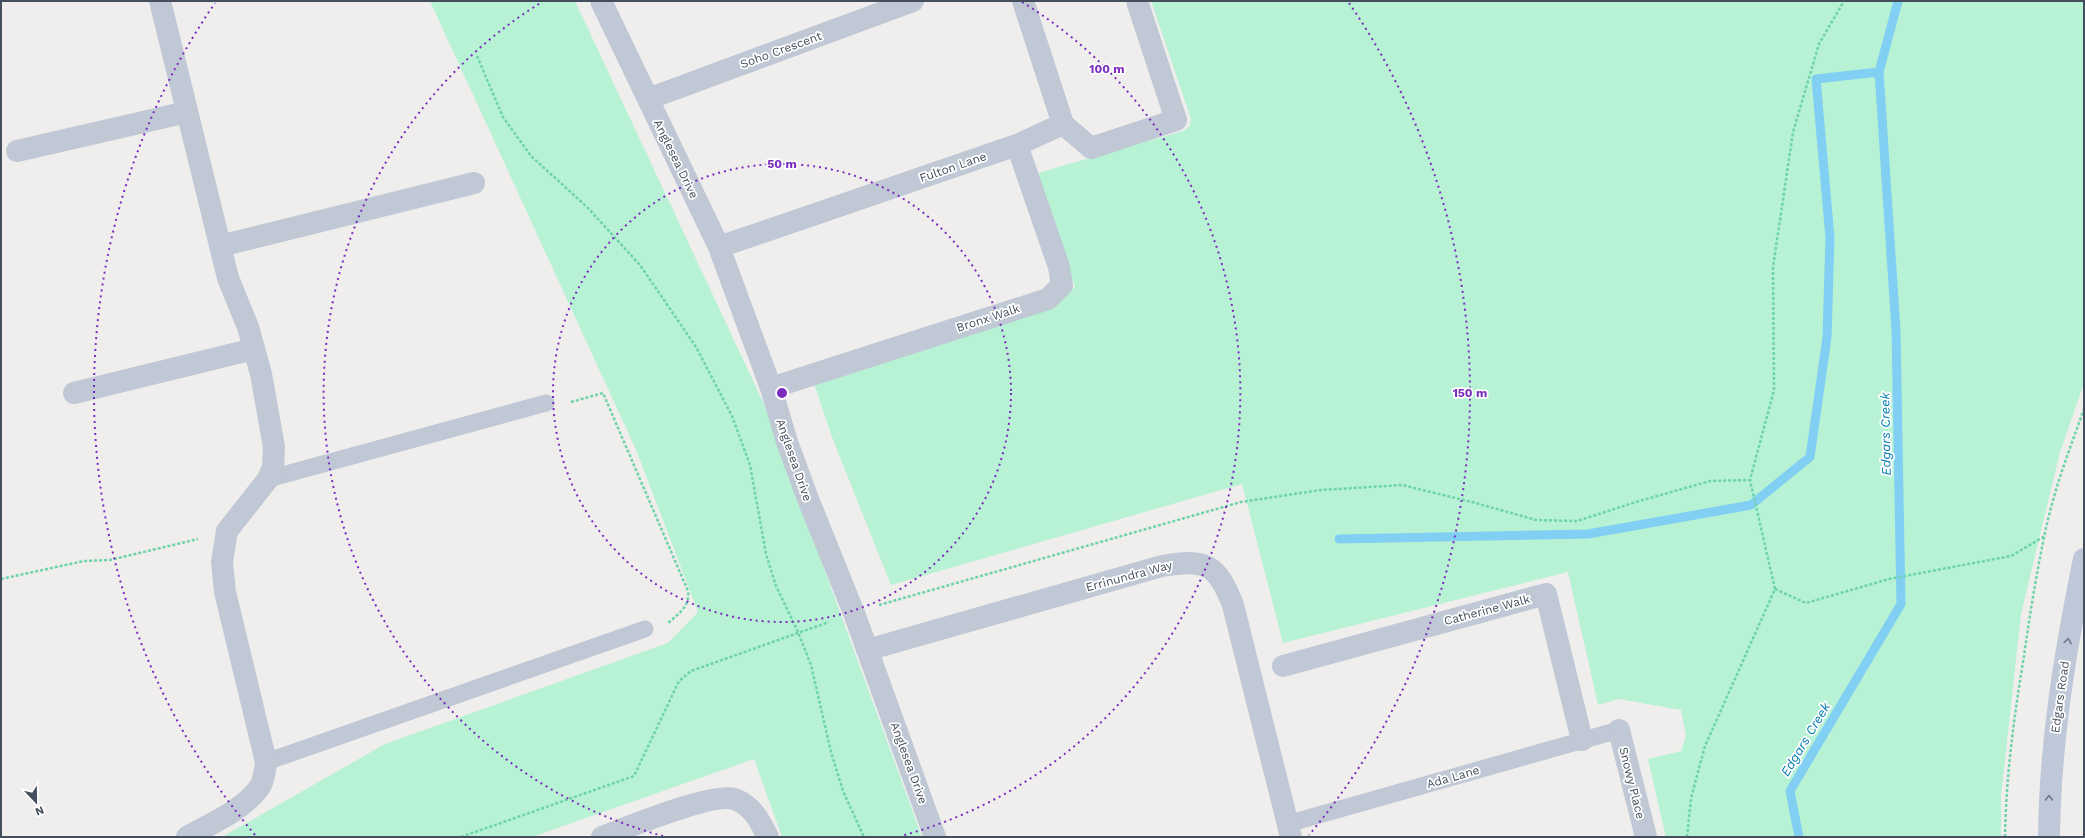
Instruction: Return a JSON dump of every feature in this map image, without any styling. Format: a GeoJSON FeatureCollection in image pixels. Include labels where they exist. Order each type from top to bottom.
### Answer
{"type":"FeatureCollection","features":[{"type":"Feature","properties":{"kind":"main road","name":"Edgars Road"},"geometry":{"type":"LineString","coordinates":[[2049,837],[2049,786],[2057,703],[2084,559]]}},
{"type":"Feature","properties":{"kind":"street"},"geometry":{"type":"LineString","coordinates":[[160,1],[228,278],[248,327],[254,349],[274,447],[273,467],[268,479],[227,531],[222,562],[225,592],[266,762],[265,774],[259,788],[245,802],[221,818],[187,837]]}},
{"type":"Feature","properties":{"kind":"street","name":"Anglesea Drive"},"geometry":{"type":"LineString","coordinates":[[602,1],[719,247],[771,388],[787,442],[808,499],[854,613],[935,837]]}},
{"type":"Feature","properties":{"kind":"street","name":"Soho Crescent"},"geometry":{"type":"LineString","coordinates":[[648,99],[913,1]]}},
{"type":"Feature","properties":{"kind":"street"},"geometry":{"type":"LineString","coordinates":[[1023,1],[1063,124],[1091,148],[1176,120],[1137,1]]}},
{"type":"Feature","properties":{"kind":"street"},"geometry":{"type":"LineString","coordinates":[[17,151],[187,112]]}},
{"type":"Feature","properties":{"kind":"street","name":"Fulton Lane"},"geometry":{"type":"LineString","coordinates":[[719,247],[1017,145],[1063,124]]}},
{"type":"Feature","properties":{"kind":"street","name":"Bronx Walk"},"geometry":{"type":"LineString","coordinates":[[771,388],[1048,299],[1062,285],[1058,267],[1017,145]]}},
{"type":"Feature","properties":{"kind":"street"},"geometry":{"type":"LineString","coordinates":[[220,246],[474,183]]}},
{"type":"Feature","properties":{"kind":"street"},"geometry":{"type":"LineString","coordinates":[[74,393],[254,349]]}},
{"type":"Feature","properties":{"kind":"street","name":"Errinundra Way"},"geometry":{"type":"LineString","coordinates":[[867,650],[1162,566],[1183,562],[1198,562],[1209,567],[1218,575],[1226,587],[1233,606],[1289,831]]}},
{"type":"Feature","properties":{"kind":"street","name":"Catherine Walk"},"geometry":{"type":"LineString","coordinates":[[1283,666],[1546,594],[1582,740]]}},
{"type":"Feature","properties":{"kind":"street","name":"Snowy Place"},"geometry":{"type":"LineString","coordinates":[[1619,730],[1646,837]]}},
{"type":"Feature","properties":{"kind":"street"},"geometry":{"type":"LineString","coordinates":[[602,837],[685,807],[713,800],[733,799],[749,806],[768,837]]}},
{"type":"Feature","properties":{"kind":"lane"},"geometry":{"type":"LineString","coordinates":[[268,479],[546,403]]}},
{"type":"Feature","properties":{"kind":"lane"},"geometry":{"type":"LineString","coordinates":[[266,762],[645,629]]}},
{"type":"Feature","properties":{"kind":"lane","name":"Ada Lane"},"geometry":{"type":"LineString","coordinates":[[1289,831],[1582,740],[1619,730]]}},
{"type":"Feature","properties":{"kind":"path"},"geometry":{"type":"LineString","coordinates":[[1687,837],[1691,798],[1705,746],[1775,589],[1750,480],[1774,390],[1773,267],[1793,132],[1819,44],[1844,1]]}},
{"type":"Feature","properties":{"kind":"path"},"geometry":{"type":"LineString","coordinates":[[477,56],[503,117],[531,156],[587,207],[640,265],[696,347],[732,416],[745,451],[755,487],[766,554],[776,586],[798,632],[811,665],[831,752],[843,791],[864,837]]}},
{"type":"Feature","properties":{"kind":"path"},"geometry":{"type":"LineString","coordinates":[[546,403],[558,405],[603,393],[688,591],[689,598],[686,606],[678,614],[654,634],[645,629]]}},
{"type":"Feature","properties":{"kind":"path"},"geometry":{"type":"LineString","coordinates":[[2005,837],[2006,786],[2016,705],[2045,535],[2067,455],[2084,409]]}},
{"type":"Feature","properties":{"kind":"path"},"geometry":{"type":"LineString","coordinates":[[460,837],[634,776],[680,681],[691,671],[854,613],[1241,502],[1321,490],[1402,485],[1472,502],[1536,520],[1577,521],[1636,502],[1710,481],[1750,480]]}},
{"type":"Feature","properties":{"kind":"path"},"geometry":{"type":"LineString","coordinates":[[1,579],[84,561],[110,560],[227,531]]}},
{"type":"Feature","properties":{"kind":"path"},"geometry":{"type":"LineString","coordinates":[[1775,589],[1806,604],[1889,580],[1922,575],[2011,556],[2045,535]]}},
{"type":"Feature","properties":{"kind":"green space"},"geometry":{"type":"Polygon","coordinates":[[[430,1],[575,1],[764,404],[922,837],[782,837],[754,759],[532,837],[222,837],[385,744],[668,643],[698,612],[637,452],[430,1]]]}},
{"type":"Feature","properties":{"kind":"green space"},"geometry":{"type":"Polygon","coordinates":[[[1151,1],[2084,1],[2084,383],[2060,452],[2021,614],[2001,796],[2001,837],[1666,837],[1648,759],[1681,751],[1686,736],[1681,710],[1619,699],[1598,705],[1568,572],[1283,643],[1242,484],[891,585],[832,437],[814,384],[1053,307],[1075,287],[1038,173],[1183,131],[1190,126],[1191,119],[1151,1]]]}},
{"type":"Feature","properties":{"kind":"waterway","name":"Edgars Creek"},"geometry":{"type":"LineString","coordinates":[[1799,837],[1790,791],[1901,604],[1896,330],[1879,72],[1898,1]]}},
{"type":"Feature","properties":{"kind":"waterway"},"geometry":{"type":"LineString","coordinates":[[1339,539],[1588,534],[1751,505],[1810,457],[1827,337],[1830,238],[1816,79],[1879,72]]}}]}
